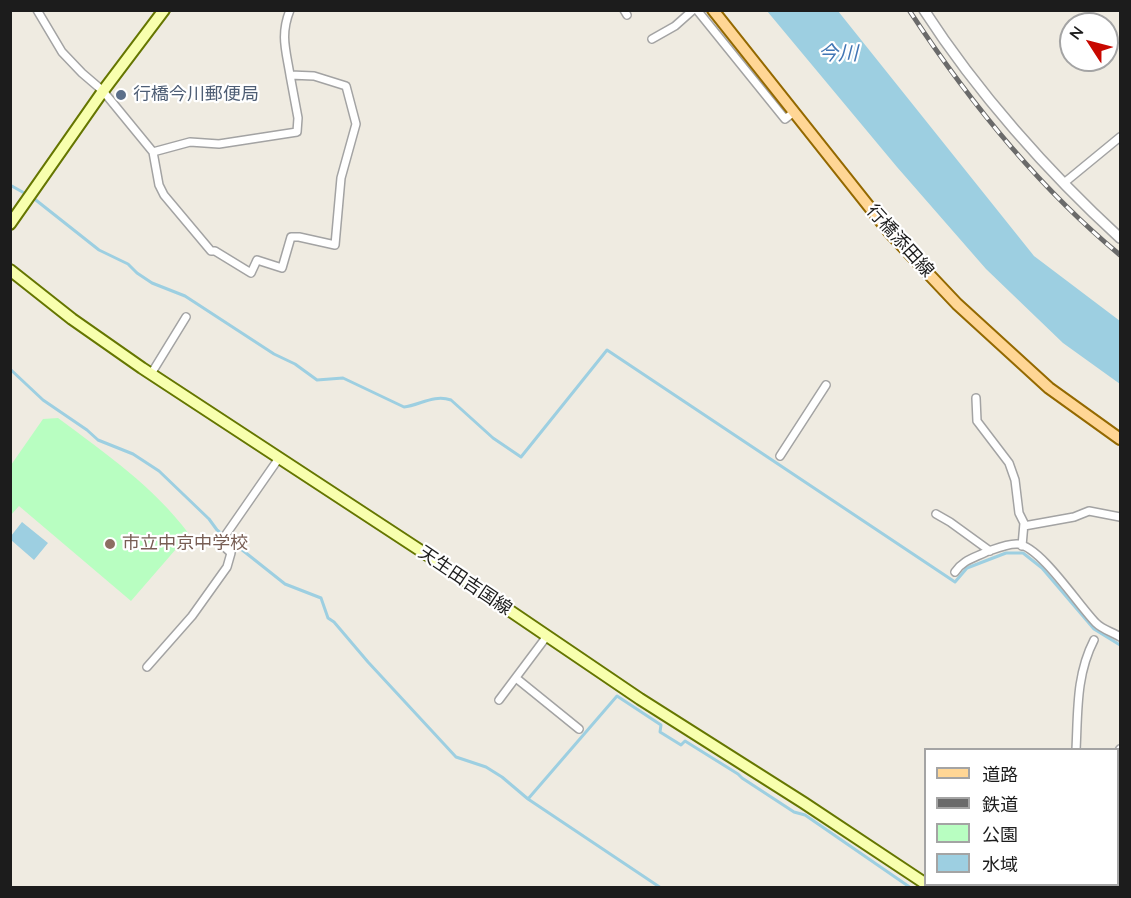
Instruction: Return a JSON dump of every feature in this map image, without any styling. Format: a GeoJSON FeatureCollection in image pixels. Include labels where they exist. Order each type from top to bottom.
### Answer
{"type":"FeatureCollection","features":[{"type":"Feature","properties":{"kind":"main road"},"geometry":{"type":"LineString","coordinates":[[10,224],[103,91],[164,10]]}},
{"type":"Feature","properties":{"kind":"main road","name":"行橋添田線"},"geometry":{"type":"LineString","coordinates":[[713,10],[890,233],[957,304],[1048,388],[1120,439]]}},
{"type":"Feature","properties":{"kind":"main road","name":"天生田吉国線"},"geometry":{"type":"LineString","coordinates":[[10,270],[72,319],[151,374],[640,699],[924,883]]}},
{"type":"Feature","properties":{"kind":"street"},"geometry":{"type":"LineString","coordinates":[[37,10],[62,52],[103,91],[153,152],[159,185],[164,195],[211,251],[215,251],[251,273],[257,260],[282,268],[291,237],[335,245],[341,178],[356,124],[349,95],[346,86],[314,76],[290,75]]}},
{"type":"Feature","properties":{"kind":"street"},"geometry":{"type":"LineString","coordinates":[[153,152],[190,142],[219,144],[297,132],[298,118],[284,37],[284,26],[290,10]]}},
{"type":"Feature","properties":{"kind":"street"},"geometry":{"type":"LineString","coordinates":[[652,39],[675,26],[695,10],[785,119],[794,112]]}},
{"type":"Feature","properties":{"kind":"street"},"geometry":{"type":"LineString","coordinates":[[924,10],[964,69],[1001,114],[1064,183],[1120,238]]}},
{"type":"Feature","properties":{"kind":"street"},"geometry":{"type":"LineString","coordinates":[[1064,183],[1120,137]]}},
{"type":"Feature","properties":{"kind":"street"},"geometry":{"type":"LineString","coordinates":[[151,374],[186,317]]}},
{"type":"Feature","properties":{"kind":"street"},"geometry":{"type":"LineString","coordinates":[[780,456],[826,385]]}},
{"type":"Feature","properties":{"kind":"street"},"geometry":{"type":"LineString","coordinates":[[976,398],[977,420],[1009,463],[1015,480],[1019,513],[1024,526],[1022,546]]}},
{"type":"Feature","properties":{"kind":"street"},"geometry":{"type":"LineString","coordinates":[[147,667],[192,616],[228,567],[231,553],[220,543],[279,458]]}},
{"type":"Feature","properties":{"kind":"street"},"geometry":{"type":"LineString","coordinates":[[1024,526],[1074,517],[1089,511],[1120,517]]}},
{"type":"Feature","properties":{"kind":"street"},"geometry":{"type":"LineString","coordinates":[[936,514],[951,522],[990,551]]}},
{"type":"Feature","properties":{"kind":"street"},"geometry":{"type":"LineString","coordinates":[[956,572],[961,563],[990,551],[1008,545],[1022,546],[1033,551],[1045,563],[1097,624],[1120,637]]}},
{"type":"Feature","properties":{"kind":"street"},"geometry":{"type":"LineString","coordinates":[[500,700],[547,636]]}},
{"type":"Feature","properties":{"kind":"street"},"geometry":{"type":"LineString","coordinates":[[1076,748],[1079,685],[1085,657],[1094,640]]}},
{"type":"Feature","properties":{"kind":"street"},"geometry":{"type":"LineString","coordinates":[[516,678],[579,729]]}},
{"type":"Feature","properties":{"kind":"green space"},"geometry":{"type":"Polygon","coordinates":[[[58,418],[145,486],[189,534],[131,601],[19,506],[11,515],[11,465],[43,419],[58,418]]]}},
{"type":"Feature","properties":{"kind":"water","name":"今川"},"geometry":{"type":"Polygon","coordinates":[[[767,11],[838,11],[1034,256],[1120,321],[1120,384],[1063,343],[986,269],[897,167],[767,11]]]}},
{"type":"Feature","properties":{"kind":"water"},"geometry":{"type":"Polygon","coordinates":[[[22,522],[48,543],[34,560],[11,540],[11,536],[22,522]]]}},
{"type":"Feature","properties":{"kind":"waterway"},"geometry":{"type":"LineString","coordinates":[[10,185],[26,194]]}},
{"type":"Feature","properties":{"kind":"waterway"},"geometry":{"type":"LineString","coordinates":[[32,197],[99,250],[128,264],[152,283],[185,296],[317,380],[343,378],[404,407],[439,398],[451,400],[493,438],[521,457],[607,350],[955,582],[967,568],[1006,553],[1023,553],[1042,568],[1094,629],[1120,645]]}},
{"type":"Feature","properties":{"kind":"waterway"},"geometry":{"type":"LineString","coordinates":[[10,369],[43,400],[98,440],[133,454],[159,471],[209,519],[217,530],[285,584],[321,598],[328,618],[456,757],[486,767],[502,777],[528,799],[661,888]]}},
{"type":"Feature","properties":{"kind":"waterway"},"geometry":{"type":"LineString","coordinates":[[528,799],[617,696],[661,725],[660,732],[681,745],[685,741],[794,812],[805,815],[911,888]]}},
{"type":"Feature","properties":{"kind":"railway"},"geometry":{"type":"LineString","coordinates":[[909,10],[955,77],[1032,171],[1120,255]]}},
{"type":"Feature","properties":{"kind":"place","name":"行橋今川郵便局"},"geometry":{"type":"Point","coordinates":[121,95]}},
{"type":"Feature","properties":{"kind":"place","name":"市立中京中学校"},"geometry":{"type":"Point","coordinates":[110,544]}}]}
